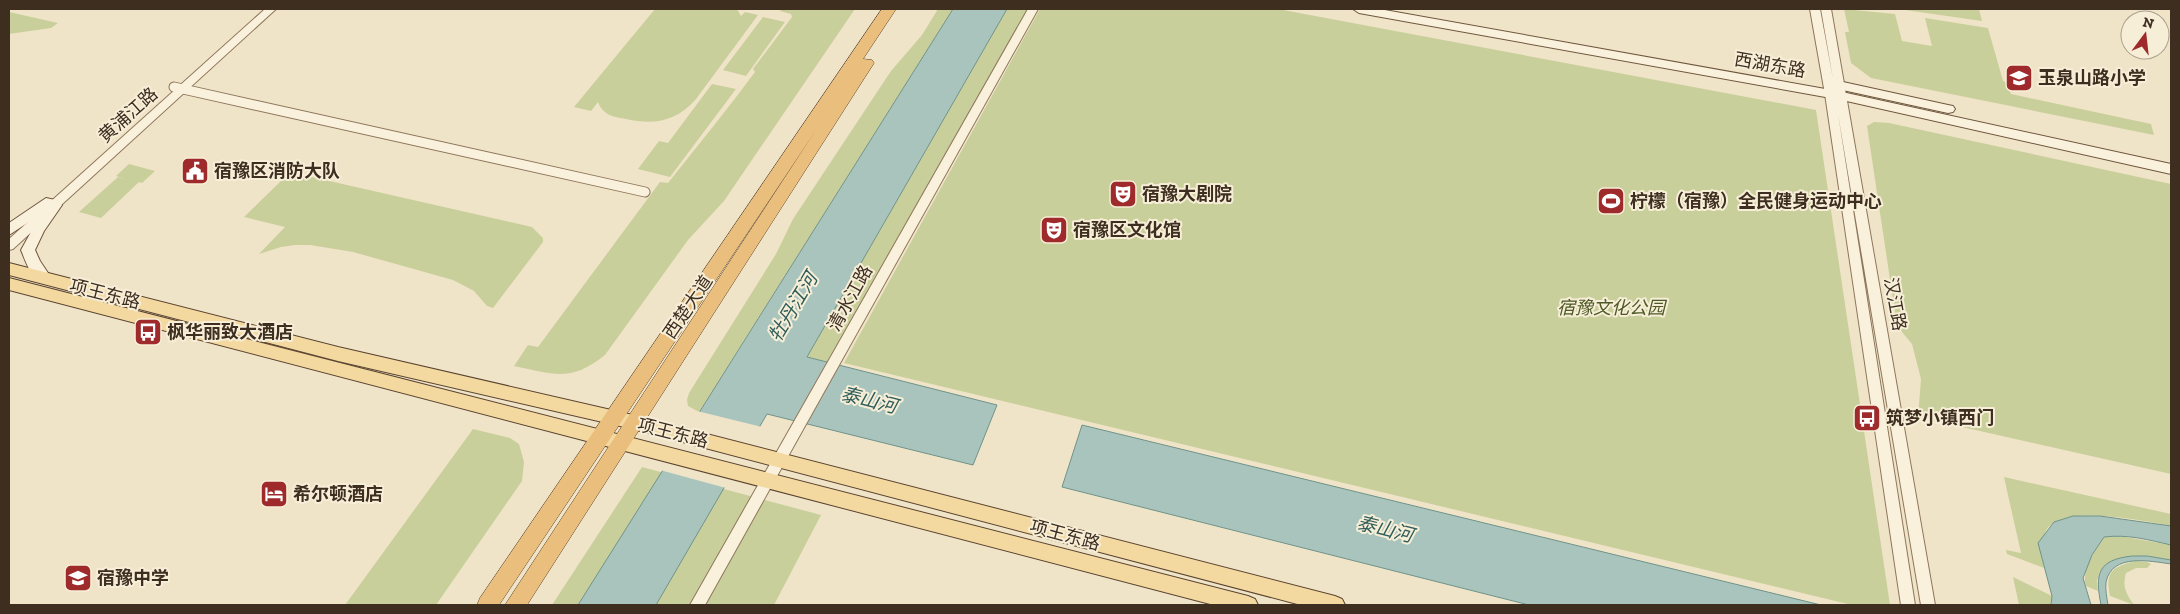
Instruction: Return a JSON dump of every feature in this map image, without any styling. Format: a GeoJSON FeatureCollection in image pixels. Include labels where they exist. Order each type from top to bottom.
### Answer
{"type":"FeatureCollection","features":[{"type":"Feature","properties":{"kind":"highway","name":"西楚大道"},"geometry":{"type":"LineString","coordinates":[[487,605],[889,9]]}},
{"type":"Feature","properties":{"kind":"highway","name":"西楚大道"},"geometry":{"type":"LineString","coordinates":[[514,605],[902,9]]}},
{"type":"Feature","properties":{"kind":"main road","name":"西湖东路"},"geometry":{"type":"LineString","coordinates":[[1359,9],[1835,90],[2171,169]]}},
{"type":"Feature","properties":{"kind":"main road","name":"西湖东路"},"geometry":{"type":"LineString","coordinates":[[1416,9],[1835,90],[2171,159]]}},
{"type":"Feature","properties":{"kind":"main road"},"geometry":{"type":"LineString","coordinates":[[9,230],[50,204]]}},
{"type":"Feature","properties":{"kind":"main road"},"geometry":{"type":"LineString","coordinates":[[44,278],[34,264],[28,250],[50,204]]}},
{"type":"Feature","properties":{"kind":"main road","name":"项王东路"},"geometry":{"type":"LineString","coordinates":[[9,269],[340,355],[661,429],[1335,605]]}},
{"type":"Feature","properties":{"kind":"main road","name":"项王东路"},"geometry":{"type":"LineString","coordinates":[[9,284],[1248,605]]}},
{"type":"Feature","properties":{"kind":"main road"},"geometry":{"type":"LineString","coordinates":[[9,288],[31,290]]}},
{"type":"Feature","properties":{"kind":"street","name":"黄浦江路"},"geometry":{"type":"LineString","coordinates":[[9,246],[50,204],[262,9]]}},
{"type":"Feature","properties":{"kind":"street","name":"黄浦江路"},"geometry":{"type":"LineString","coordinates":[[179,87],[271,9]]}},
{"type":"Feature","properties":{"kind":"street","name":"清水江路"},"geometry":{"type":"LineString","coordinates":[[698,605],[1033,9]]}},
{"type":"Feature","properties":{"kind":"street","name":"汉江路"},"geometry":{"type":"LineString","coordinates":[[1815,9],[1835,90],[1928,605]]}},
{"type":"Feature","properties":{"kind":"street","name":"汉江路"},"geometry":{"type":"LineString","coordinates":[[1826,9],[1835,90],[1908,605]]}},
{"type":"Feature","properties":{"kind":"street"},"geometry":{"type":"LineString","coordinates":[[179,87],[645,192]]}},
{"type":"Feature","properties":{"kind":"street","name":"黄浦江路"},"geometry":{"type":"LineString","coordinates":[[9,235],[50,204]]}},
{"type":"Feature","properties":{"kind":"green space"},"geometry":{"type":"Polygon","coordinates":[[[655,9],[737,9],[741,16],[745,12],[758,15],[696,99],[681,113],[664,120],[646,122],[609,115],[598,102],[591,111],[574,107],[655,9]]]}},
{"type":"Feature","properties":{"kind":"green space"},"geometry":{"type":"Polygon","coordinates":[[[782,9],[855,9],[724,201],[688,240],[605,355],[582,370],[571,373],[551,373],[514,366],[528,345],[538,347],[660,182],[668,183],[755,72],[753,69],[792,17],[791,14],[780,11],[782,9]]]}},
{"type":"Feature","properties":{"kind":"green space"},"geometry":{"type":"Polygon","coordinates":[[[938,9],[953,9],[699,412],[688,406],[689,393],[776,254],[793,219],[891,71],[922,35],[938,9]]]}},
{"type":"Feature","properties":{"kind":"green space"},"geometry":{"type":"Polygon","coordinates":[[[1007,9],[1030,9],[830,363],[807,357],[1007,9]]]}},
{"type":"Feature","properties":{"kind":"green space","name":"宿豫文化公园"},"geometry":{"type":"Polygon","coordinates":[[[1040,9],[1278,9],[1816,110],[1890,605],[1852,605],[844,363],[1040,9]]]}},
{"type":"Feature","properties":{"kind":"green space"},"geometry":{"type":"Polygon","coordinates":[[[1844,9],[1895,14],[1902,41],[1932,46],[1925,18],[1988,28],[2003,81],[2006,82],[2011,94],[2151,124],[2154,135],[1871,78],[1851,63],[1845,32],[1849,32],[1844,9]]]}},
{"type":"Feature","properties":{"kind":"green space"},"geometry":{"type":"Polygon","coordinates":[[[1898,9],[1979,9],[1982,21],[1898,9]]]}},
{"type":"Feature","properties":{"kind":"green space"},"geometry":{"type":"Polygon","coordinates":[[[9,12],[58,23],[51,28],[9,34],[9,12]]]}},
{"type":"Feature","properties":{"kind":"green space"},"geometry":{"type":"Polygon","coordinates":[[[763,17],[785,22],[746,76],[723,70],[763,17]]]}},
{"type":"Feature","properties":{"kind":"green space"},"geometry":{"type":"Polygon","coordinates":[[[712,84],[736,89],[670,177],[638,169],[659,141],[668,143],[712,84]]]}},
{"type":"Feature","properties":{"kind":"green space"},"geometry":{"type":"Polygon","coordinates":[[[1874,122],[1889,123],[2171,184],[2171,474],[1918,417],[1921,379],[1912,344],[1897,326],[1867,126],[1874,122]]]}},
{"type":"Feature","properties":{"kind":"green space"},"geometry":{"type":"Polygon","coordinates":[[[129,164],[155,171],[142,183],[139,182],[101,218],[79,212],[118,177],[128,180],[116,176],[129,164]]]}},
{"type":"Feature","properties":{"kind":"green space"},"geometry":{"type":"Polygon","coordinates":[[[293,175],[303,175],[532,227],[543,238],[543,242],[493,308],[487,306],[474,291],[453,280],[353,252],[310,245],[295,245],[259,254],[285,227],[244,217],[283,179],[293,175]]]}},
{"type":"Feature","properties":{"kind":"green space"},"geometry":{"type":"Polygon","coordinates":[[[473,429],[510,438],[519,444],[524,462],[522,481],[436,605],[345,605],[473,429]]]}},
{"type":"Feature","properties":{"kind":"green space"},"geometry":{"type":"Polygon","coordinates":[[[642,467],[821,515],[774,605],[552,605],[642,467]]]}},
{"type":"Feature","properties":{"kind":"green space"},"geometry":{"type":"Polygon","coordinates":[[[2004,477],[2171,514],[2171,526],[2104,516],[2068,518],[2054,523],[2045,532],[2044,568],[2007,554],[2006,550],[2021,553],[2004,477]]]}},
{"type":"Feature","properties":{"kind":"green space"},"geometry":{"type":"Polygon","coordinates":[[[2119,536],[2171,545],[2171,560],[2147,556],[2132,556],[2100,571],[2097,581],[2098,591],[2086,586],[2085,573],[2087,567],[2104,537],[2119,536]]]}},
{"type":"Feature","properties":{"kind":"green space"},"geometry":{"type":"Polygon","coordinates":[[[2136,561],[2151,564],[2147,568],[2136,568],[2126,573],[2124,582],[2126,590],[2134,605],[2110,596],[2109,581],[2112,571],[2116,568],[2136,561]]]}},
{"type":"Feature","properties":{"kind":"green space"},"geometry":{"type":"Polygon","coordinates":[[[2013,577],[2052,596],[2051,605],[2019,605],[2013,577]]]}},
{"type":"Feature","properties":{"kind":"water"},"geometry":{"type":"Polygon","coordinates":[[[953,9],[1007,9],[807,357],[997,405],[973,465],[767,414],[656,605],[578,605],[953,9]]]}},
{"type":"Feature","properties":{"kind":"water","name":"泰山河"},"geometry":{"type":"Polygon","coordinates":[[[1082,425],[1821,605],[1529,605],[1062,487],[1082,425]]]}},
{"type":"Feature","properties":{"kind":"water"},"geometry":{"type":"Polygon","coordinates":[[[2073,516],[2100,516],[2171,526],[2171,545],[2130,537],[2104,537],[2092,555],[2083,578],[2091,605],[2051,605],[2052,596],[2038,543],[2054,522],[2073,516]]]}},
{"type":"Feature","properties":{"kind":"water"},"geometry":{"type":"Polygon","coordinates":[[[2132,556],[2147,556],[2171,560],[2171,564],[2153,561],[2133,561],[2116,567],[2110,573],[2106,582],[2108,605],[2101,605],[2098,585],[2101,570],[2112,561],[2132,556]]]}},
{"type":"Feature","properties":{"kind":"pier"},"geometry":{"type":"Polygon","coordinates":[[[697,411],[762,427],[726,488],[660,470],[697,411]]]}},
{"type":"Feature","properties":{"kind":"place","name":"玉泉山路小学"},"geometry":{"type":"Point","coordinates":[2019,78]}},
{"type":"Feature","properties":{"kind":"place","name":"宿豫区消防大队"},"geometry":{"type":"Point","coordinates":[195,171]}},
{"type":"Feature","properties":{"kind":"place","name":"宿豫大剧院"},"geometry":{"type":"Point","coordinates":[1123,194]}},
{"type":"Feature","properties":{"kind":"place","name":"柠檬（宿豫）全民健身运动中心"},"geometry":{"type":"Point","coordinates":[1611,201]}},
{"type":"Feature","properties":{"kind":"place","name":"宿豫区文化馆"},"geometry":{"type":"Point","coordinates":[1054,230]}},
{"type":"Feature","properties":{"kind":"place","name":"枫华丽致大酒店"},"geometry":{"type":"Point","coordinates":[148,332]}},
{"type":"Feature","properties":{"kind":"place","name":"筑梦小镇西门"},"geometry":{"type":"Point","coordinates":[1867,418]}},
{"type":"Feature","properties":{"kind":"place","name":"希尔顿酒店"},"geometry":{"type":"Point","coordinates":[274,494]}},
{"type":"Feature","properties":{"kind":"place","name":"宿豫中学"},"geometry":{"type":"Point","coordinates":[78,578]}},
{"type":"Feature","properties":{"kind":"water label","name":"牡丹江河"},"geometry":{"type":"Point","coordinates":[793,307]}}]}
